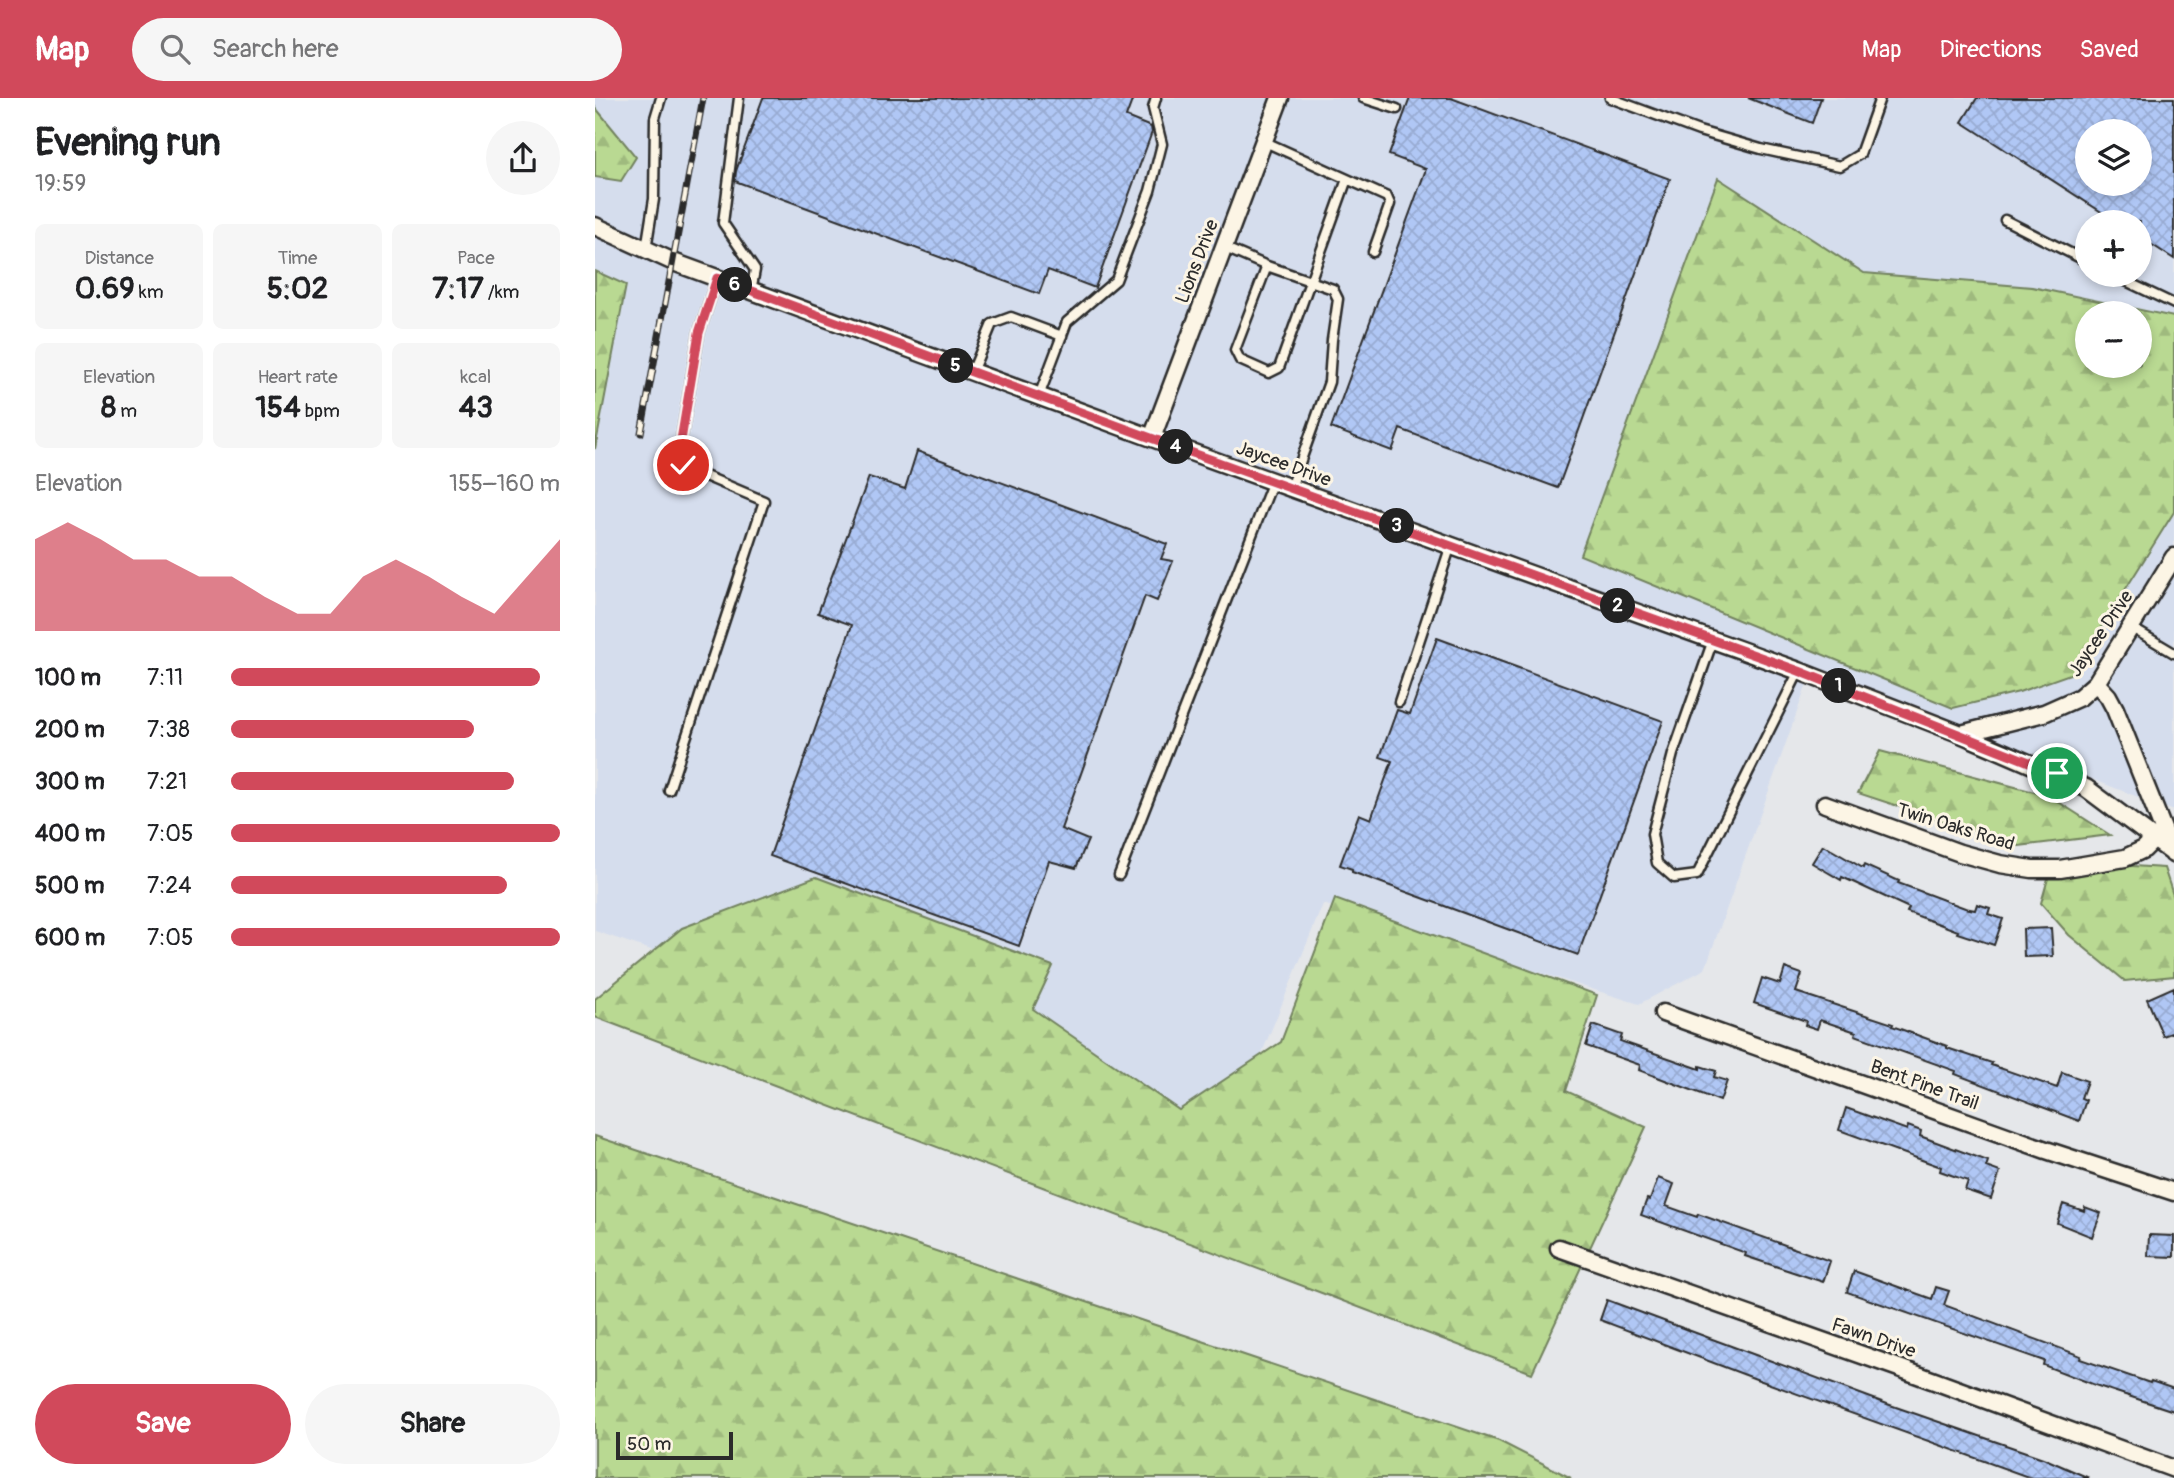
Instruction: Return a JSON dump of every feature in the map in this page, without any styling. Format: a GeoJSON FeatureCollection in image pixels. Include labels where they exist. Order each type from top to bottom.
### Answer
{"type":"FeatureCollection","features":[{"type":"Feature","properties":{"kind":"street","name":"Lions Drive"},"geometry":{"type":"LineString","coordinates":[[1151,438],[1280,98]]}},
{"type":"Feature","properties":{"kind":"street","name":"Jaycee Drive"},"geometry":{"type":"LineString","coordinates":[[595,226],[751,291],[1799,671],[1961,734],[2085,788],[2173,855]]}},
{"type":"Feature","properties":{"kind":"street","name":"Jaycee Drive"},"geometry":{"type":"LineString","coordinates":[[1961,734],[2044,713],[2080,697],[2097,683],[2174,557]]}},
{"type":"Feature","properties":{"kind":"street"},"geometry":{"type":"LineString","coordinates":[[2097,683],[2115,709],[2173,855]]}},
{"type":"Feature","properties":{"kind":"street","name":"Twin Oaks Road"},"geometry":{"type":"LineString","coordinates":[[1825,804],[1960,853],[2032,870],[2060,869],[2125,858],[2144,849],[2154,839]]}},
{"type":"Feature","properties":{"kind":"street","name":"Bent Pine Trail"},"geometry":{"type":"LineString","coordinates":[[1663,1013],[2046,1150],[2174,1192]]}},
{"type":"Feature","properties":{"kind":"street","name":"Fawn Drive"},"geometry":{"type":"LineString","coordinates":[[1559,1248],[1886,1363],[2174,1469]]}},
{"type":"Feature","properties":{"kind":"lane"},"geometry":{"type":"LineString","coordinates":[[646,249],[654,198],[655,118],[661,98]]}},
{"type":"Feature","properties":{"kind":"lane"},"geometry":{"type":"LineString","coordinates":[[739,98],[723,223],[755,270],[751,291]]}},
{"type":"Feature","properties":{"kind":"lane"},"geometry":{"type":"LineString","coordinates":[[1039,397],[1067,322],[1116,280],[1150,191],[1162,144],[1153,108],[1157,98]]}},
{"type":"Feature","properties":{"kind":"lane"},"geometry":{"type":"LineString","coordinates":[[1363,98],[1397,109]]}},
{"type":"Feature","properties":{"kind":"lane"},"geometry":{"type":"LineString","coordinates":[[1610,98],[1699,131],[1749,146],[1840,166],[1860,154],[1880,98]]}},
{"type":"Feature","properties":{"kind":"lane"},"geometry":{"type":"LineString","coordinates":[[1263,141],[1387,197],[1390,204],[1373,252]]}},
{"type":"Feature","properties":{"kind":"lane"},"geometry":{"type":"LineString","coordinates":[[1267,266],[1235,350],[1240,360],[1269,373],[1279,368],[1347,179]]}},
{"type":"Feature","properties":{"kind":"lane"},"geometry":{"type":"LineString","coordinates":[[2005,219],[2075,255]]}},
{"type":"Feature","properties":{"kind":"lane"},"geometry":{"type":"LineString","coordinates":[[1223,247],[1333,289],[1338,299],[1329,382],[1291,488]]}},
{"type":"Feature","properties":{"kind":"lane"},"geometry":{"type":"LineString","coordinates":[[669,790],[764,500],[691,470],[683,465],[679,452],[699,333],[717,278]]}},
{"type":"Feature","properties":{"kind":"lane"},"geometry":{"type":"LineString","coordinates":[[2138,287],[2174,304]]}},
{"type":"Feature","properties":{"kind":"lane"},"geometry":{"type":"LineString","coordinates":[[972,372],[992,324],[1011,317],[1062,336]]}},
{"type":"Feature","properties":{"kind":"lane"},"geometry":{"type":"LineString","coordinates":[[1118,875],[1273,481]]}},
{"type":"Feature","properties":{"kind":"lane"},"geometry":{"type":"LineString","coordinates":[[1399,702],[1451,545]]}},
{"type":"Feature","properties":{"kind":"lane"},"geometry":{"type":"LineString","coordinates":[[2132,628],[2174,653]]}},
{"type":"Feature","properties":{"kind":"lane"},"geometry":{"type":"LineString","coordinates":[[1713,640],[1673,754],[1652,834],[1657,863],[1674,878],[1697,875],[1799,671]]}},
{"type":"Feature","properties":{"kind":"shaded area"},"geometry":{"type":"Polygon","coordinates":[[[595,98],[2174,98],[2174,811],[1812,670],[1705,969],[1639,1004],[1323,904],[1259,1060],[1231,1146],[595,931],[595,98]]]}},
{"type":"Feature","properties":{"kind":"green space"},"geometry":{"type":"Polygon","coordinates":[[[595,107],[636,157],[621,181],[595,177],[595,107]]]}},
{"type":"Feature","properties":{"kind":"green space"},"geometry":{"type":"Polygon","coordinates":[[[1718,178],[1864,273],[2032,287],[2098,301],[2075,301],[2075,378],[2152,378],[2152,312],[2174,317],[2174,512],[2073,673],[2019,692],[1953,708],[1580,555],[1718,178]]]}},
{"type":"Feature","properties":{"kind":"green space"},"geometry":{"type":"Polygon","coordinates":[[[595,271],[626,285],[595,449],[595,271]]]}},
{"type":"Feature","properties":{"kind":"green space"},"geometry":{"type":"Polygon","coordinates":[[[1880,751],[2049,796],[2110,835],[2019,846],[1858,793],[1880,751]]]}},
{"type":"Feature","properties":{"kind":"green space"},"geometry":{"type":"Polygon","coordinates":[[[2053,861],[2164,868],[2174,898],[2174,976],[2125,981],[2069,935],[2041,903],[2053,861]]]}},
{"type":"Feature","properties":{"kind":"green space"},"geometry":{"type":"Polygon","coordinates":[[[816,877],[1053,966],[1033,1009],[1179,1110],[1281,1042],[1335,899],[1597,995],[1566,1091],[1646,1127],[1532,1373],[595,1017],[595,999],[682,928],[816,877]]]}},
{"type":"Feature","properties":{"kind":"green space"},"geometry":{"type":"Polygon","coordinates":[[[595,1136],[1499,1441],[1571,1478],[595,1478],[595,1136]]]}},
{"type":"Feature","properties":{"kind":"building"},"geometry":{"type":"Polygon","coordinates":[[[763,98],[1133,98],[1126,117],[1151,127],[1152,132],[1095,288],[1048,270],[1039,294],[735,181],[736,171],[763,98]]]}},
{"type":"Feature","properties":{"kind":"building"},"geometry":{"type":"Polygon","coordinates":[[[1410,98],[1451,98],[1670,179],[1558,488],[1400,429],[1392,451],[1331,428],[1426,169],[1389,155],[1410,98]]]}},
{"type":"Feature","properties":{"kind":"building"},"geometry":{"type":"Polygon","coordinates":[[[1748,98],[1821,98],[1812,123],[1748,98]]]}},
{"type":"Feature","properties":{"kind":"building"},"geometry":{"type":"Polygon","coordinates":[[[1977,98],[2174,98],[2174,259],[2152,245],[2152,210],[2098,210],[2077,196],[2152,196],[2152,119],[2075,119],[2075,195],[1962,122],[1977,98]]]}},
{"type":"Feature","properties":{"kind":"building"},"geometry":{"type":"Polygon","coordinates":[[[917,451],[1167,544],[1161,559],[1173,561],[1157,601],[1145,596],[1061,829],[1088,840],[1076,868],[1049,861],[1019,946],[770,856],[852,625],[818,613],[869,477],[905,489],[917,451]]]}},
{"type":"Feature","properties":{"kind":"building"},"geometry":{"type":"Polygon","coordinates":[[[1437,638],[1663,721],[1578,955],[1352,872],[1352,869],[1340,865],[1359,814],[1371,819],[1392,761],[1380,757],[1397,710],[1410,714],[1437,638]]]}},
{"type":"Feature","properties":{"kind":"building"},"geometry":{"type":"Polygon","coordinates":[[[1823,845],[1863,868],[1864,865],[1899,881],[1898,883],[1965,908],[1975,910],[1977,904],[1990,908],[1988,914],[2003,919],[1994,945],[1907,912],[1909,908],[1842,877],[1841,880],[1812,863],[1823,845]]]}},
{"type":"Feature","properties":{"kind":"building"},"geometry":{"type":"Polygon","coordinates":[[[2051,928],[2053,956],[2024,957],[2023,929],[2051,928]]]}},
{"type":"Feature","properties":{"kind":"building"},"geometry":{"type":"Polygon","coordinates":[[[1785,968],[1802,974],[1796,992],[1893,1024],[1892,1026],[1947,1048],[1992,1063],[1991,1065],[2057,1088],[2062,1072],[2087,1081],[2081,1098],[2086,1100],[2079,1121],[1955,1074],[1956,1071],[1855,1035],[1856,1032],[1820,1020],[1817,1029],[1805,1025],[1806,1021],[1754,1003],[1762,978],[1780,984],[1785,968]]]}},
{"type":"Feature","properties":{"kind":"building"},"geometry":{"type":"Polygon","coordinates":[[[2174,987],[2174,1032],[2163,1036],[2147,999],[2174,987]]]}},
{"type":"Feature","properties":{"kind":"building"},"geometry":{"type":"Polygon","coordinates":[[[1593,1025],[1622,1035],[1620,1041],[1700,1069],[1700,1066],[1716,1071],[1714,1077],[1727,1081],[1720,1101],[1639,1070],[1640,1065],[1586,1046],[1593,1025]]]}},
{"type":"Feature","properties":{"kind":"building"},"geometry":{"type":"Polygon","coordinates":[[[1846,1108],[1907,1130],[1908,1126],[1921,1131],[1920,1136],[1988,1161],[1986,1167],[2000,1172],[1991,1199],[1965,1190],[1968,1181],[1940,1171],[1941,1167],[1839,1130],[1846,1108]]]}},
{"type":"Feature","properties":{"kind":"building"},"geometry":{"type":"Polygon","coordinates":[[[1658,1178],[1674,1184],[1666,1206],[1697,1217],[1698,1214],[1830,1261],[1823,1282],[1745,1256],[1746,1253],[1641,1215],[1658,1178]]]}},
{"type":"Feature","properties":{"kind":"building"},"geometry":{"type":"Polygon","coordinates":[[[2063,1204],[2084,1211],[2085,1207],[2101,1213],[2092,1237],[2057,1223],[2063,1204]]]}},
{"type":"Feature","properties":{"kind":"building"},"geometry":{"type":"Polygon","coordinates":[[[2149,1235],[2174,1236],[2174,1257],[2148,1256],[2149,1235]]]}},
{"type":"Feature","properties":{"kind":"building"},"geometry":{"type":"Polygon","coordinates":[[[1854,1271],[1932,1299],[1936,1287],[1949,1291],[1944,1305],[2081,1356],[2080,1359],[2174,1389],[2174,1411],[2095,1385],[2043,1365],[2044,1361],[1847,1292],[1854,1271]]]}},
{"type":"Feature","properties":{"kind":"building"},"geometry":{"type":"Polygon","coordinates":[[[1607,1300],[1890,1405],[2043,1458],[2089,1478],[2031,1478],[1756,1379],[1600,1320],[1607,1300]]]}},
{"type":"Feature","properties":{"kind":"railway"},"geometry":{"type":"LineString","coordinates":[[641,433],[703,98]]}},
{"type":"Feature","properties":{"kind":"route"},"geometry":{"type":"LineString","coordinates":[[683,465],[679,452],[699,333],[717,278],[1151,438],[1799,671],[2057,773]]}}]}
